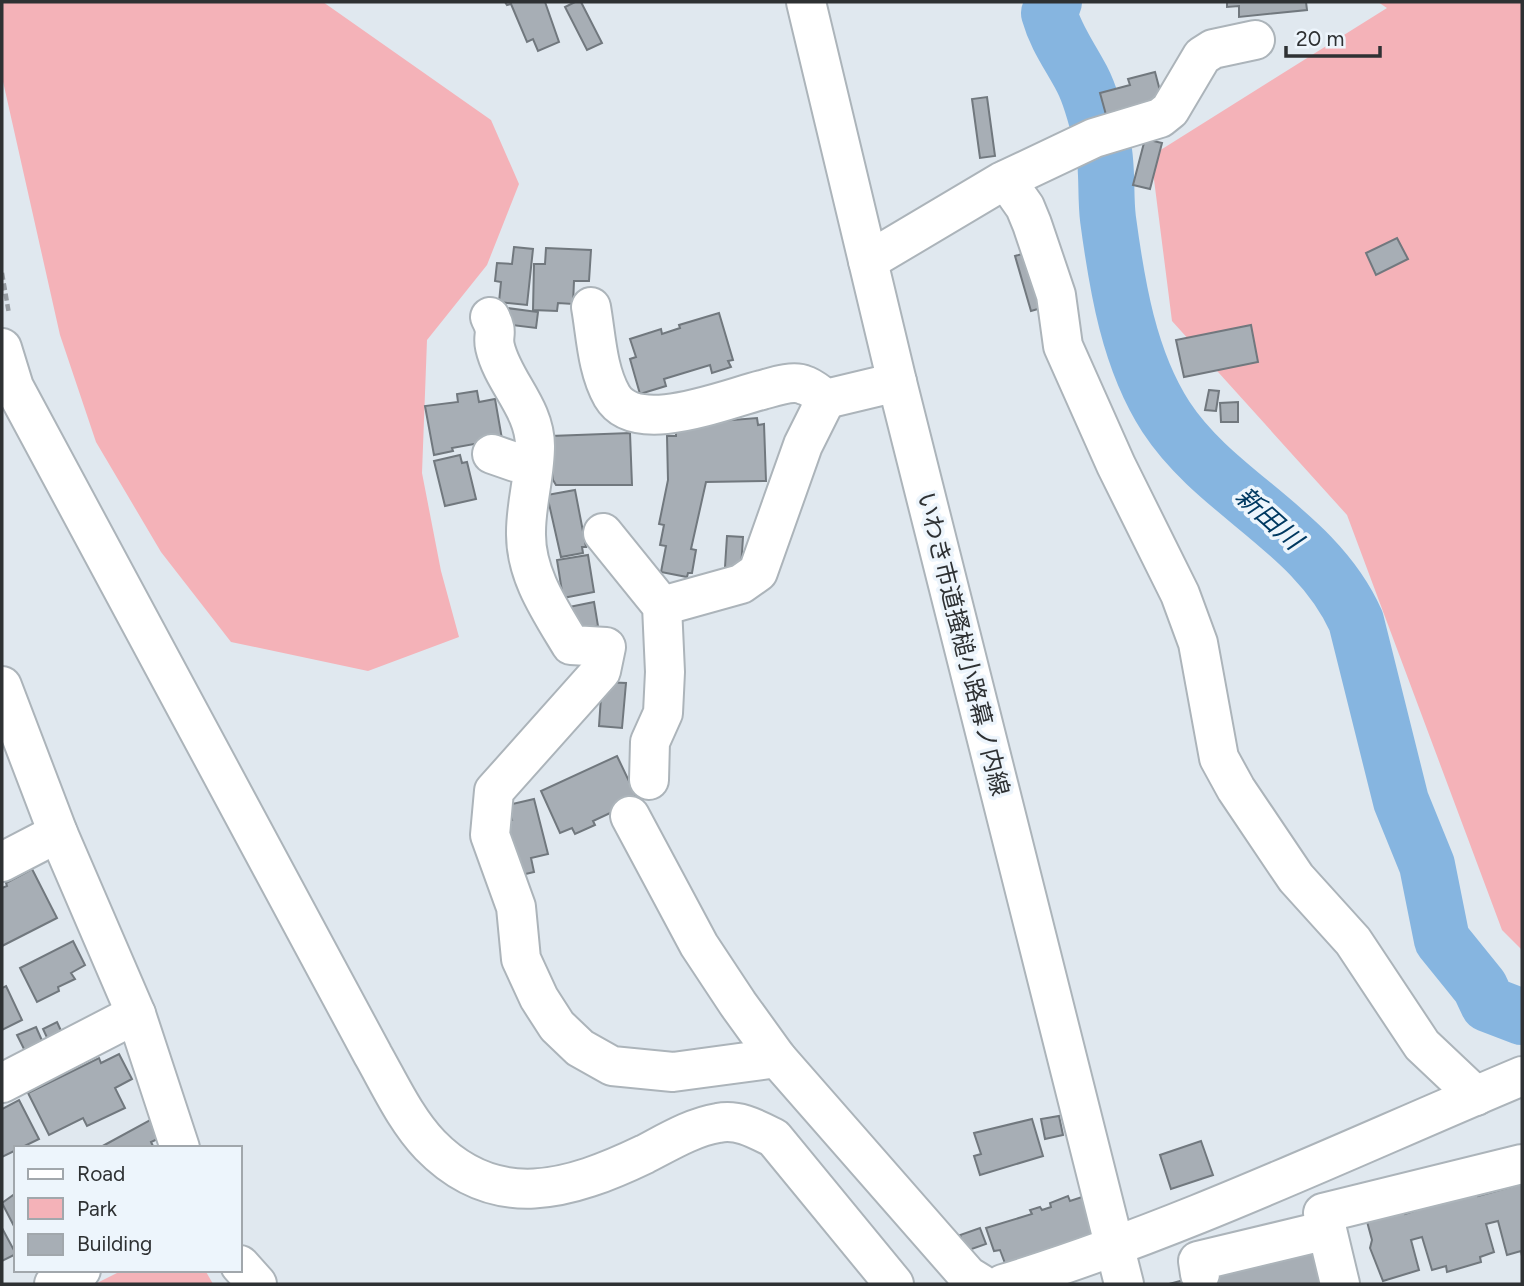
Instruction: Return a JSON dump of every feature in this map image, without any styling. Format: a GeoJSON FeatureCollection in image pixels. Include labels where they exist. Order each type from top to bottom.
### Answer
{"type":"FeatureCollection","features":[{"type":"Feature","properties":{"kind":"street","name":"いわき市道搔槌小路幕ノ内線"},"geometry":{"type":"LineString","coordinates":[[806,2],[897,382],[1124,1284]]}},
{"type":"Feature","properties":{"kind":"street"},"geometry":{"type":"LineString","coordinates":[[868,261],[1006,180],[1103,135],[1160,118],[1170,110],[1202,56],[1213,49],[1255,40]]}},
{"type":"Feature","properties":{"kind":"street"},"geometry":{"type":"LineString","coordinates":[[1006,180],[1025,207],[1048,270],[1056,295],[1063,346],[1116,465],[1180,594],[1198,643],[1219,758],[1236,789],[1296,878],[1353,942],[1422,1045],[1476,1096]]}},
{"type":"Feature","properties":{"kind":"street"},"geometry":{"type":"LineString","coordinates":[[592,307],[603,373],[611,394],[619,405],[639,415],[661,416],[777,386],[803,384],[827,399],[897,382]]}},
{"type":"Feature","properties":{"kind":"street"},"geometry":{"type":"LineString","coordinates":[[490,317],[497,330],[494,345],[531,422],[535,446],[526,532],[529,562],[543,599],[571,645],[606,647],[601,671],[494,791],[490,835],[516,907],[521,960],[539,998],[557,1026],[580,1048],[612,1066],[673,1072],[777,1058]]}},
{"type":"Feature","properties":{"kind":"street"},"geometry":{"type":"LineString","coordinates":[[6,333],[14,387],[373,1055],[429,1144],[452,1164],[494,1187],[542,1190],[608,1172],[688,1132],[720,1122],[747,1124],[774,1138],[894,1284]]}},
{"type":"Feature","properties":{"kind":"street"},"geometry":{"type":"LineString","coordinates":[[662,606],[741,584],[758,572],[803,445],[827,399]]}},
{"type":"Feature","properties":{"kind":"street"},"geometry":{"type":"LineString","coordinates":[[492,454],[515,462],[533,463]]}},
{"type":"Feature","properties":{"kind":"street"},"geometry":{"type":"LineString","coordinates":[[603,533],[658,597],[662,606],[665,672],[663,713],[650,742],[649,780]]}},
{"type":"Feature","properties":{"kind":"street"},"geometry":{"type":"LineString","coordinates":[[2,686],[58,834],[136,1014],[179,1146]]}},
{"type":"Feature","properties":{"kind":"street"},"geometry":{"type":"LineString","coordinates":[[630,816],[699,945],[777,1058],[968,1276],[981,1284]]}},
{"type":"Feature","properties":{"kind":"street"},"geometry":{"type":"LineString","coordinates":[[2,862],[58,834]]}},
{"type":"Feature","properties":{"kind":"street"},"geometry":{"type":"LineString","coordinates":[[2,1083],[136,1014]]}},
{"type":"Feature","properties":{"kind":"street"},"geometry":{"type":"LineString","coordinates":[[1003,1284],[1115,1247],[1352,1152],[1522,1076]]}},
{"type":"Feature","properties":{"kind":"street"},"geometry":{"type":"LineString","coordinates":[[1340,1284],[1323,1213],[1522,1164]]}},
{"type":"Feature","properties":{"kind":"street"},"geometry":{"type":"LineString","coordinates":[[1200,1274],[1198,1261],[1327,1230]]}},
{"type":"Feature","properties":{"kind":"street"},"geometry":{"type":"LineString","coordinates":[[242,1267],[257,1284]]}},
{"type":"Feature","properties":{"kind":"street"},"geometry":{"type":"LineString","coordinates":[[54,1284],[77,1272]]}},
{"type":"Feature","properties":{"kind":"path"},"geometry":{"type":"LineString","coordinates":[[2,273],[6,333]]}},
{"type":"Feature","properties":{"kind":"green space"},"geometry":{"type":"Polygon","coordinates":[[[2,2],[323,2],[491,120],[519,184],[487,265],[427,340],[422,473],[441,571],[459,637],[368,671],[231,642],[161,552],[96,442],[60,335],[2,77],[2,2]]]}},
{"type":"Feature","properties":{"kind":"green space"},"geometry":{"type":"Polygon","coordinates":[[[1378,2],[1522,2],[1522,950],[1502,930],[1347,515],[1172,321],[1151,156],[1387,8],[1378,2]]]}},
{"type":"Feature","properties":{"kind":"green space"},"geometry":{"type":"Polygon","coordinates":[[[119,1272],[206,1272],[213,1284],[95,1284],[119,1272]]]}},
{"type":"Feature","properties":{"kind":"building"},"geometry":{"type":"Polygon","coordinates":[[[505,2],[545,2],[559,42],[538,51],[533,39],[527,42],[511,4],[507,5],[505,2]]]}},
{"type":"Feature","properties":{"kind":"building"},"geometry":{"type":"Polygon","coordinates":[[[581,2],[602,43],[587,50],[565,7],[581,2]]]}},
{"type":"Feature","properties":{"kind":"building"},"geometry":{"type":"Polygon","coordinates":[[[1227,2],[1306,2],[1307,10],[1239,17],[1239,6],[1227,7],[1227,2]]]}},
{"type":"Feature","properties":{"kind":"building"},"geometry":{"type":"Polygon","coordinates":[[[1155,72],[1163,102],[1108,122],[1100,93],[1130,85],[1128,79],[1155,72]]]}},
{"type":"Feature","properties":{"kind":"building"},"geometry":{"type":"Polygon","coordinates":[[[987,97],[995,156],[980,158],[972,99],[987,97]]]}},
{"type":"Feature","properties":{"kind":"building"},"geometry":{"type":"Polygon","coordinates":[[[1145,139],[1162,143],[1150,189],[1133,185],[1145,139]]]}},
{"type":"Feature","properties":{"kind":"building"},"geometry":{"type":"Polygon","coordinates":[[[1397,238],[1408,259],[1376,275],[1366,253],[1397,238]]]}},
{"type":"Feature","properties":{"kind":"building"},"geometry":{"type":"Polygon","coordinates":[[[514,247],[533,249],[527,305],[499,302],[501,282],[495,281],[497,263],[512,264],[514,247]]]}},
{"type":"Feature","properties":{"kind":"building"},"geometry":{"type":"Polygon","coordinates":[[[546,248],[591,250],[589,281],[574,281],[573,304],[558,303],[557,311],[533,310],[534,264],[545,264],[546,248]]]}},
{"type":"Feature","properties":{"kind":"building"},"geometry":{"type":"Polygon","coordinates":[[[1032,251],[1048,306],[1031,311],[1015,256],[1032,251]]]}},
{"type":"Feature","properties":{"kind":"building"},"geometry":{"type":"Polygon","coordinates":[[[507,308],[538,312],[536,328],[505,324],[507,308]]]}},
{"type":"Feature","properties":{"kind":"building"},"geometry":{"type":"Polygon","coordinates":[[[719,313],[733,360],[728,361],[731,367],[712,373],[710,365],[664,379],[666,386],[640,394],[630,359],[636,357],[630,339],[661,329],[662,334],[680,328],[679,325],[719,313]]]}},
{"type":"Feature","properties":{"kind":"building"},"geometry":{"type":"Polygon","coordinates":[[[1251,325],[1258,362],[1184,377],[1176,340],[1251,325]]]}},
{"type":"Feature","properties":{"kind":"building"},"geometry":{"type":"Polygon","coordinates":[[[1209,390],[1219,391],[1216,411],[1205,410],[1209,390]]]}},
{"type":"Feature","properties":{"kind":"building"},"geometry":{"type":"Polygon","coordinates":[[[477,391],[479,402],[495,399],[502,439],[452,448],[453,451],[434,455],[425,406],[458,402],[457,394],[477,391]]]}},
{"type":"Feature","properties":{"kind":"building"},"geometry":{"type":"Polygon","coordinates":[[[1238,402],[1238,422],[1221,422],[1220,403],[1238,402]]]}},
{"type":"Feature","properties":{"kind":"building"},"geometry":{"type":"Polygon","coordinates":[[[757,418],[758,425],[764,424],[766,481],[706,482],[691,549],[696,550],[692,573],[688,573],[687,577],[661,572],[666,546],[660,545],[664,525],[659,524],[668,480],[667,436],[676,436],[676,428],[695,423],[757,418]]]}},
{"type":"Feature","properties":{"kind":"building"},"geometry":{"type":"Polygon","coordinates":[[[630,433],[632,485],[556,485],[553,480],[551,436],[630,433]]]}},
{"type":"Feature","properties":{"kind":"building"},"geometry":{"type":"Polygon","coordinates":[[[460,455],[462,463],[467,462],[476,499],[445,506],[434,461],[460,455]]]}},
{"type":"Feature","properties":{"kind":"building"},"geometry":{"type":"Polygon","coordinates":[[[575,490],[586,547],[582,547],[583,553],[561,557],[547,495],[575,490]]]}},
{"type":"Feature","properties":{"kind":"building"},"geometry":{"type":"Polygon","coordinates":[[[727,536],[743,537],[741,568],[725,567],[727,536]]]}},
{"type":"Feature","properties":{"kind":"building"},"geometry":{"type":"Polygon","coordinates":[[[588,555],[594,592],[563,598],[557,560],[588,555]]]}},
{"type":"Feature","properties":{"kind":"building"},"geometry":{"type":"Polygon","coordinates":[[[594,602],[598,626],[594,627],[596,636],[574,640],[569,607],[594,602]]]}},
{"type":"Feature","properties":{"kind":"building"},"geometry":{"type":"Polygon","coordinates":[[[602,682],[626,683],[622,728],[599,726],[602,682]]]}},
{"type":"Feature","properties":{"kind":"building"},"geometry":{"type":"Polygon","coordinates":[[[617,756],[638,800],[593,821],[595,825],[575,834],[572,828],[560,833],[541,791],[617,756]]]}},
{"type":"Feature","properties":{"kind":"building"},"geometry":{"type":"Polygon","coordinates":[[[534,799],[548,854],[531,858],[534,872],[513,877],[501,823],[512,820],[508,805],[534,799]]]}},
{"type":"Feature","properties":{"kind":"building"},"geometry":{"type":"Polygon","coordinates":[[[32,869],[57,918],[2,946],[2,888],[32,869]]]}},
{"type":"Feature","properties":{"kind":"building"},"geometry":{"type":"Polygon","coordinates":[[[73,941],[85,965],[71,973],[75,979],[37,1002],[20,968],[73,941]]]}},
{"type":"Feature","properties":{"kind":"building"},"geometry":{"type":"Polygon","coordinates":[[[6,986],[22,1020],[2,1030],[2,988],[6,986]]]}},
{"type":"Feature","properties":{"kind":"building"},"geometry":{"type":"Polygon","coordinates":[[[57,1022],[63,1035],[49,1042],[43,1029],[57,1022]]]}},
{"type":"Feature","properties":{"kind":"building"},"geometry":{"type":"Polygon","coordinates":[[[36,1027],[44,1045],[26,1053],[17,1035],[36,1027]]]}},
{"type":"Feature","properties":{"kind":"building"},"geometry":{"type":"Polygon","coordinates":[[[119,1054],[132,1079],[115,1088],[125,1108],[87,1126],[83,1118],[49,1135],[28,1093],[99,1058],[101,1063],[119,1054]]]}},
{"type":"Feature","properties":{"kind":"building"},"geometry":{"type":"Polygon","coordinates":[[[19,1100],[39,1139],[25,1146],[14,1146],[14,1151],[2,1157],[2,1109],[19,1100]]]}},
{"type":"Feature","properties":{"kind":"building"},"geometry":{"type":"Polygon","coordinates":[[[1059,1116],[1063,1135],[1045,1139],[1041,1119],[1059,1116]]]}},
{"type":"Feature","properties":{"kind":"building"},"geometry":{"type":"Polygon","coordinates":[[[152,1119],[162,1137],[151,1142],[153,1146],[103,1146],[152,1119]]]}},
{"type":"Feature","properties":{"kind":"building"},"geometry":{"type":"Polygon","coordinates":[[[1032,1119],[1043,1156],[980,1175],[974,1156],[981,1154],[974,1133],[1032,1119]]]}},
{"type":"Feature","properties":{"kind":"building"},"geometry":{"type":"Polygon","coordinates":[[[1201,1141],[1213,1175],[1171,1189],[1160,1155],[1201,1141]]]}},
{"type":"Feature","properties":{"kind":"building"},"geometry":{"type":"Polygon","coordinates":[[[1522,1184],[1522,1256],[1521,1251],[1507,1255],[1498,1221],[1486,1224],[1494,1252],[1480,1257],[1481,1262],[1447,1272],[1446,1266],[1432,1270],[1422,1237],[1411,1240],[1419,1270],[1383,1281],[1370,1248],[1372,1240],[1366,1218],[1403,1208],[1405,1214],[1417,1210],[1415,1207],[1477,1190],[1478,1196],[1522,1184]]]}},
{"type":"Feature","properties":{"kind":"building"},"geometry":{"type":"Polygon","coordinates":[[[14,1194],[14,1226],[2,1203],[14,1194]]]}},
{"type":"Feature","properties":{"kind":"building"},"geometry":{"type":"Polygon","coordinates":[[[1068,1196],[1070,1201],[1082,1197],[1097,1239],[1006,1266],[1000,1250],[994,1251],[986,1228],[1032,1214],[1030,1210],[1051,1207],[1050,1203],[1068,1196]]]}},
{"type":"Feature","properties":{"kind":"building"},"geometry":{"type":"Polygon","coordinates":[[[2,1228],[14,1255],[2,1261],[2,1228]]]}},
{"type":"Feature","properties":{"kind":"building"},"geometry":{"type":"Polygon","coordinates":[[[980,1228],[986,1244],[966,1251],[960,1235],[980,1228]]]}},
{"type":"Feature","properties":{"kind":"building"},"geometry":{"type":"Polygon","coordinates":[[[1317,1246],[1328,1284],[1169,1284],[1195,1277],[1208,1278],[1317,1246]]]}},
{"type":"Feature","properties":{"kind":"waterway","name":"新田川"},"geometry":{"type":"LineString","coordinates":[[1054,2],[1049,13],[1052,22],[1086,86],[1099,129],[1105,163],[1108,219],[1126,322],[1153,395],[1187,444],[1212,469],[1292,537],[1317,562],[1338,590],[1356,621],[1401,801],[1427,865],[1442,940],[1480,987],[1488,1004],[1522,1017]]}}]}
